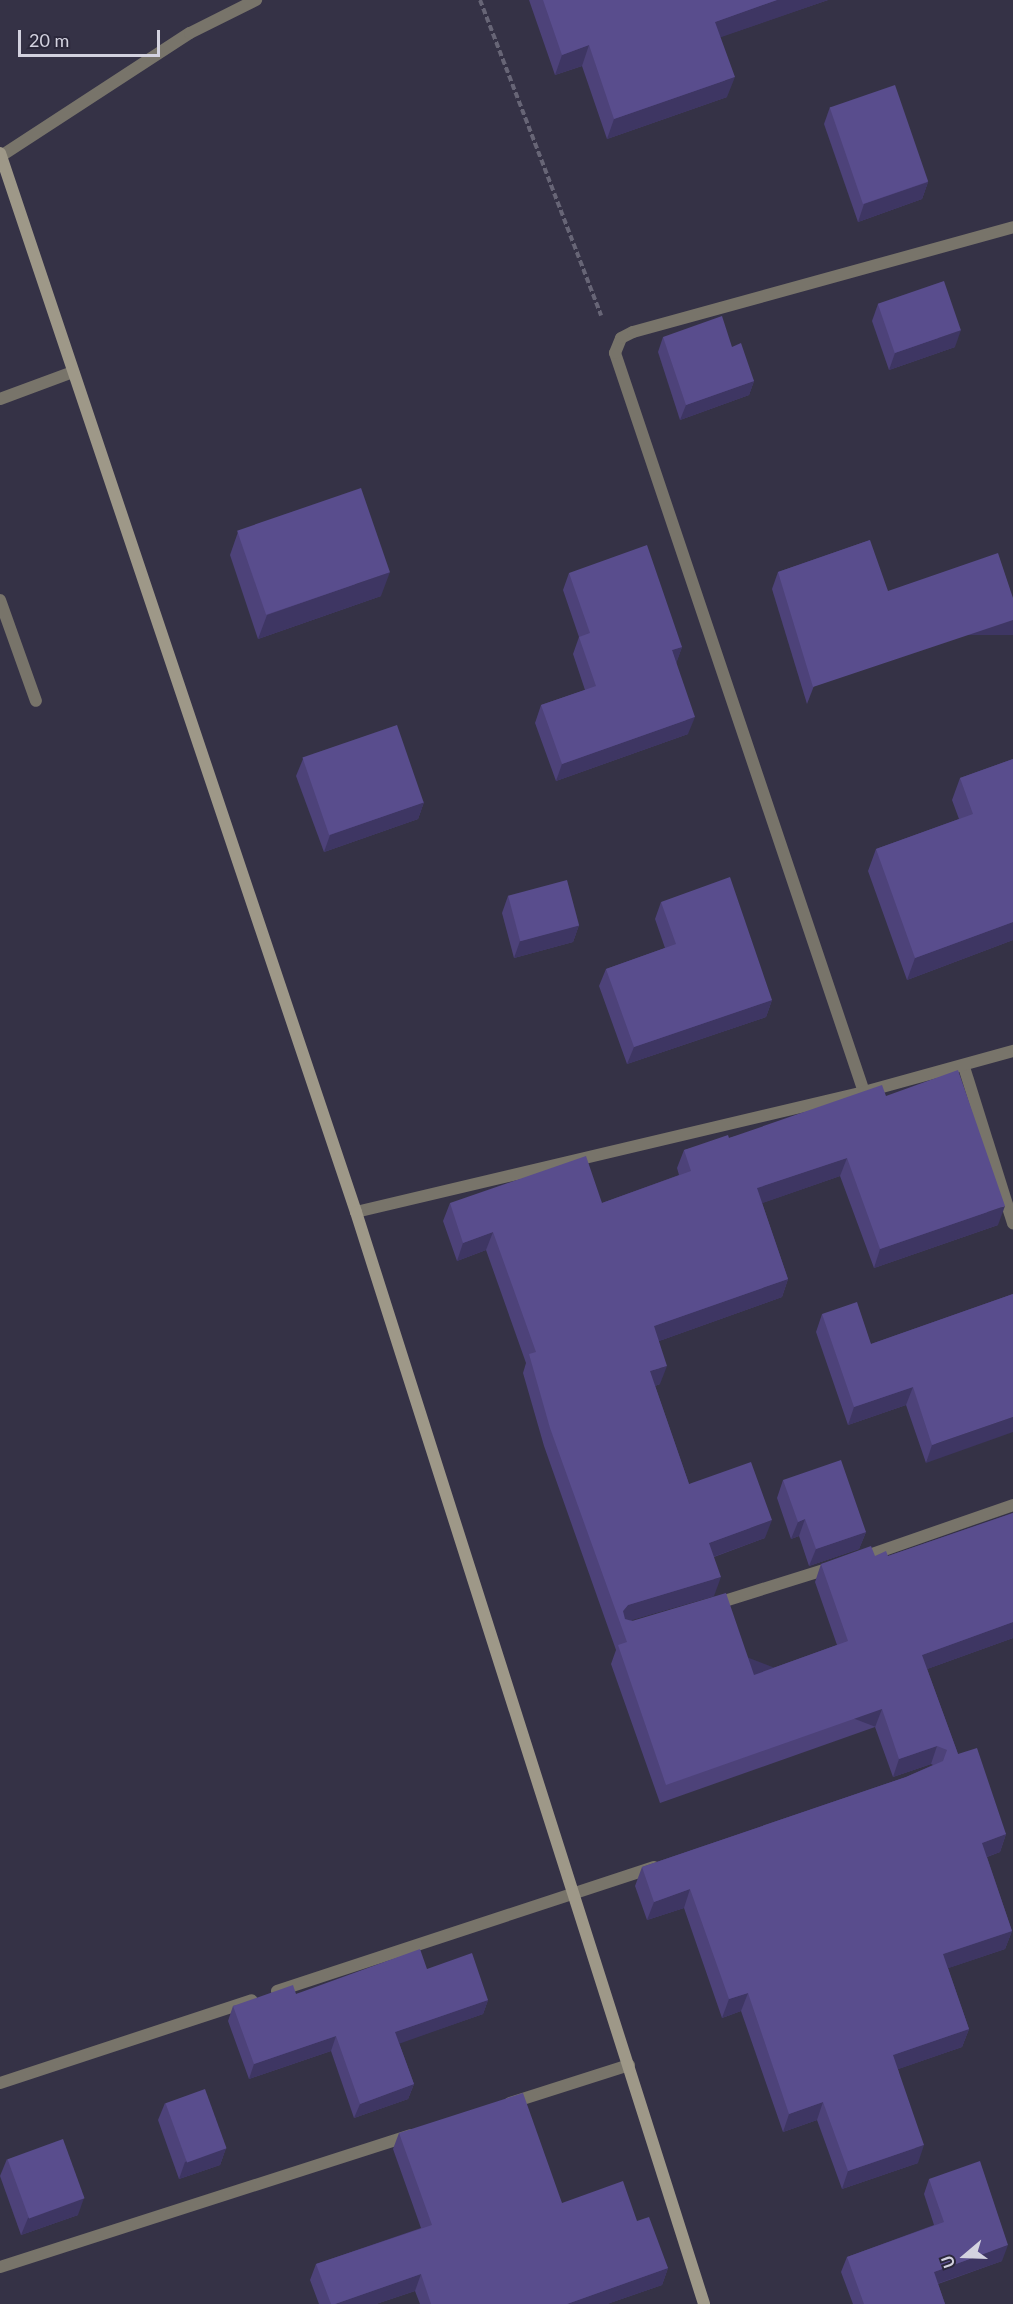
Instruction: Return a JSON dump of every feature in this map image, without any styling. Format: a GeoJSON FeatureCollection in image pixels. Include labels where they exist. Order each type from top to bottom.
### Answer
{"type":"FeatureCollection","features":[{"type":"Feature","properties":{"kind":"street"},"geometry":{"type":"LineString","coordinates":[[256,0],[190,33],[0,154],[356,1212],[704,2304]]}},
{"type":"Feature","properties":{"kind":"street"},"geometry":{"type":"LineString","coordinates":[[864,1092],[615,353],[621,338],[633,332],[1013,227]]}},
{"type":"Feature","properties":{"kind":"street"},"geometry":{"type":"LineString","coordinates":[[0,399],[73,372]]}},
{"type":"Feature","properties":{"kind":"street"},"geometry":{"type":"LineString","coordinates":[[0,600],[36,701]]}},
{"type":"Feature","properties":{"kind":"street"},"geometry":{"type":"LineString","coordinates":[[356,1212],[864,1092],[1013,1052]]}},
{"type":"Feature","properties":{"kind":"street"},"geometry":{"type":"LineString","coordinates":[[964,1067],[1013,1223]]}},
{"type":"Feature","properties":{"kind":"street"},"geometry":{"type":"LineString","coordinates":[[702,1608],[1013,1505]]}},
{"type":"Feature","properties":{"kind":"street"},"geometry":{"type":"LineString","coordinates":[[0,2083],[664,1864]]}},
{"type":"Feature","properties":{"kind":"street"},"geometry":{"type":"LineString","coordinates":[[492,2109],[629,2065]]}},
{"type":"Feature","properties":{"kind":"street"},"geometry":{"type":"LineString","coordinates":[[0,2267],[424,2131]]}},
{"type":"Feature","properties":{"kind":"path"},"geometry":{"type":"LineString","coordinates":[[480,0],[615,353]]}},
{"type":"Feature","properties":{"kind":"building"},"geometry":{"type":"Polygon","coordinates":[[[543,0],[777,0],[715,22],[735,77],[614,119],[589,45],[562,55],[543,0]]]}},
{"type":"Feature","properties":{"kind":"building"},"geometry":{"type":"Polygon","coordinates":[[[895,85],[928,181],[863,204],[830,107],[895,85]]]}},
{"type":"Feature","properties":{"kind":"building"},"geometry":{"type":"Polygon","coordinates":[[[944,281],[961,330],[895,353],[878,304],[944,281]]]}},
{"type":"Feature","properties":{"kind":"building"},"geometry":{"type":"Polygon","coordinates":[[[722,316],[732,347],[741,343],[754,381],[686,405],[663,337],[722,316]]]}},
{"type":"Feature","properties":{"kind":"building"},"geometry":{"type":"Polygon","coordinates":[[[361,488],[390,572],[266,615],[237,531],[361,488]]]}},
{"type":"Feature","properties":{"kind":"building"},"geometry":{"type":"Polygon","coordinates":[[[870,540],[888,591],[998,553],[1013,598],[1013,620],[813,687],[778,572],[870,540]]]}},
{"type":"Feature","properties":{"kind":"building"},"geometry":{"type":"Polygon","coordinates":[[[647,545],[682,647],[672,650],[695,717],[562,764],[541,705],[596,686],[579,637],[590,633],[569,573],[647,545]]]}},
{"type":"Feature","properties":{"kind":"building"},"geometry":{"type":"Polygon","coordinates":[[[397,725],[424,803],[329,835],[302,758],[397,725]]]}},
{"type":"Feature","properties":{"kind":"building"},"geometry":{"type":"Polygon","coordinates":[[[1013,759],[1013,922],[915,958],[876,849],[973,814],[960,778],[1013,759]]]}},
{"type":"Feature","properties":{"kind":"building"},"geometry":{"type":"Polygon","coordinates":[[[730,877],[772,1000],[634,1047],[606,969],[676,944],[661,902],[730,877]]]}},
{"type":"Feature","properties":{"kind":"building"},"geometry":{"type":"Polygon","coordinates":[[[567,880],[579,925],[520,941],[508,896],[567,880]]]}},
{"type":"Feature","properties":{"kind":"building"},"geometry":{"type":"Polygon","coordinates":[[[958,1070],[1005,1206],[880,1249],[847,1158],[757,1188],[788,1279],[654,1326],[667,1366],[650,1371],[689,1484],[751,1462],[772,1520],[709,1543],[721,1577],[628,1605],[623,1611],[625,1619],[632,1621],[726,1593],[754,1675],[848,1641],[821,1564],[871,1546],[875,1556],[886,1551],[888,1556],[1013,1513],[1013,1622],[922,1655],[958,1754],[977,1748],[1006,1834],[982,1843],[1012,1931],[943,1954],[969,2029],[893,2055],[924,2145],[848,2171],[823,2102],[789,2114],[748,1993],[729,1999],[690,1889],[654,1902],[642,1867],[906,1777],[943,1761],[947,1750],[937,1746],[899,1759],[882,1709],[666,1785],[618,1645],[627,1642],[550,1428],[529,1354],[536,1352],[493,1232],[463,1243],[450,1203],[586,1156],[602,1203],[691,1171],[684,1150],[728,1135],[729,1138],[882,1085],[886,1096],[958,1070]]]}},
{"type":"Feature","properties":{"kind":"building"},"geometry":{"type":"Polygon","coordinates":[[[1013,1294],[1013,1417],[932,1445],[913,1387],[854,1407],[822,1314],[857,1302],[871,1344],[1013,1294]]]}},
{"type":"Feature","properties":{"kind":"building"},"geometry":{"type":"Polygon","coordinates":[[[841,1460],[866,1532],[816,1549],[805,1519],[798,1522],[783,1480],[841,1460]]]}},
{"type":"Feature","properties":{"kind":"building"},"geometry":{"type":"Polygon","coordinates":[[[420,1949],[427,1969],[472,1953],[488,2000],[395,2032],[414,2084],[360,2104],[336,2036],[254,2064],[233,2006],[293,1985],[296,1994],[420,1949]]]}},
{"type":"Feature","properties":{"kind":"building"},"geometry":{"type":"Polygon","coordinates":[[[205,2089],[227,2148],[187,2163],[166,2103],[205,2089]]]}},
{"type":"Feature","properties":{"kind":"building"},"geometry":{"type":"Polygon","coordinates":[[[523,2093],[562,2203],[623,2181],[637,2221],[649,2217],[668,2268],[567,2304],[431,2304],[421,2274],[331,2304],[316,2264],[432,2225],[399,2133],[523,2093]]]}},
{"type":"Feature","properties":{"kind":"building"},"geometry":{"type":"Polygon","coordinates":[[[63,2139],[85,2198],[29,2218],[8,2159],[63,2139]]]}},
{"type":"Feature","properties":{"kind":"building"},"geometry":{"type":"Polygon","coordinates":[[[980,2161],[1008,2245],[934,2272],[945,2304],[864,2304],[847,2257],[944,2222],[929,2179],[980,2161]]]}}]}
